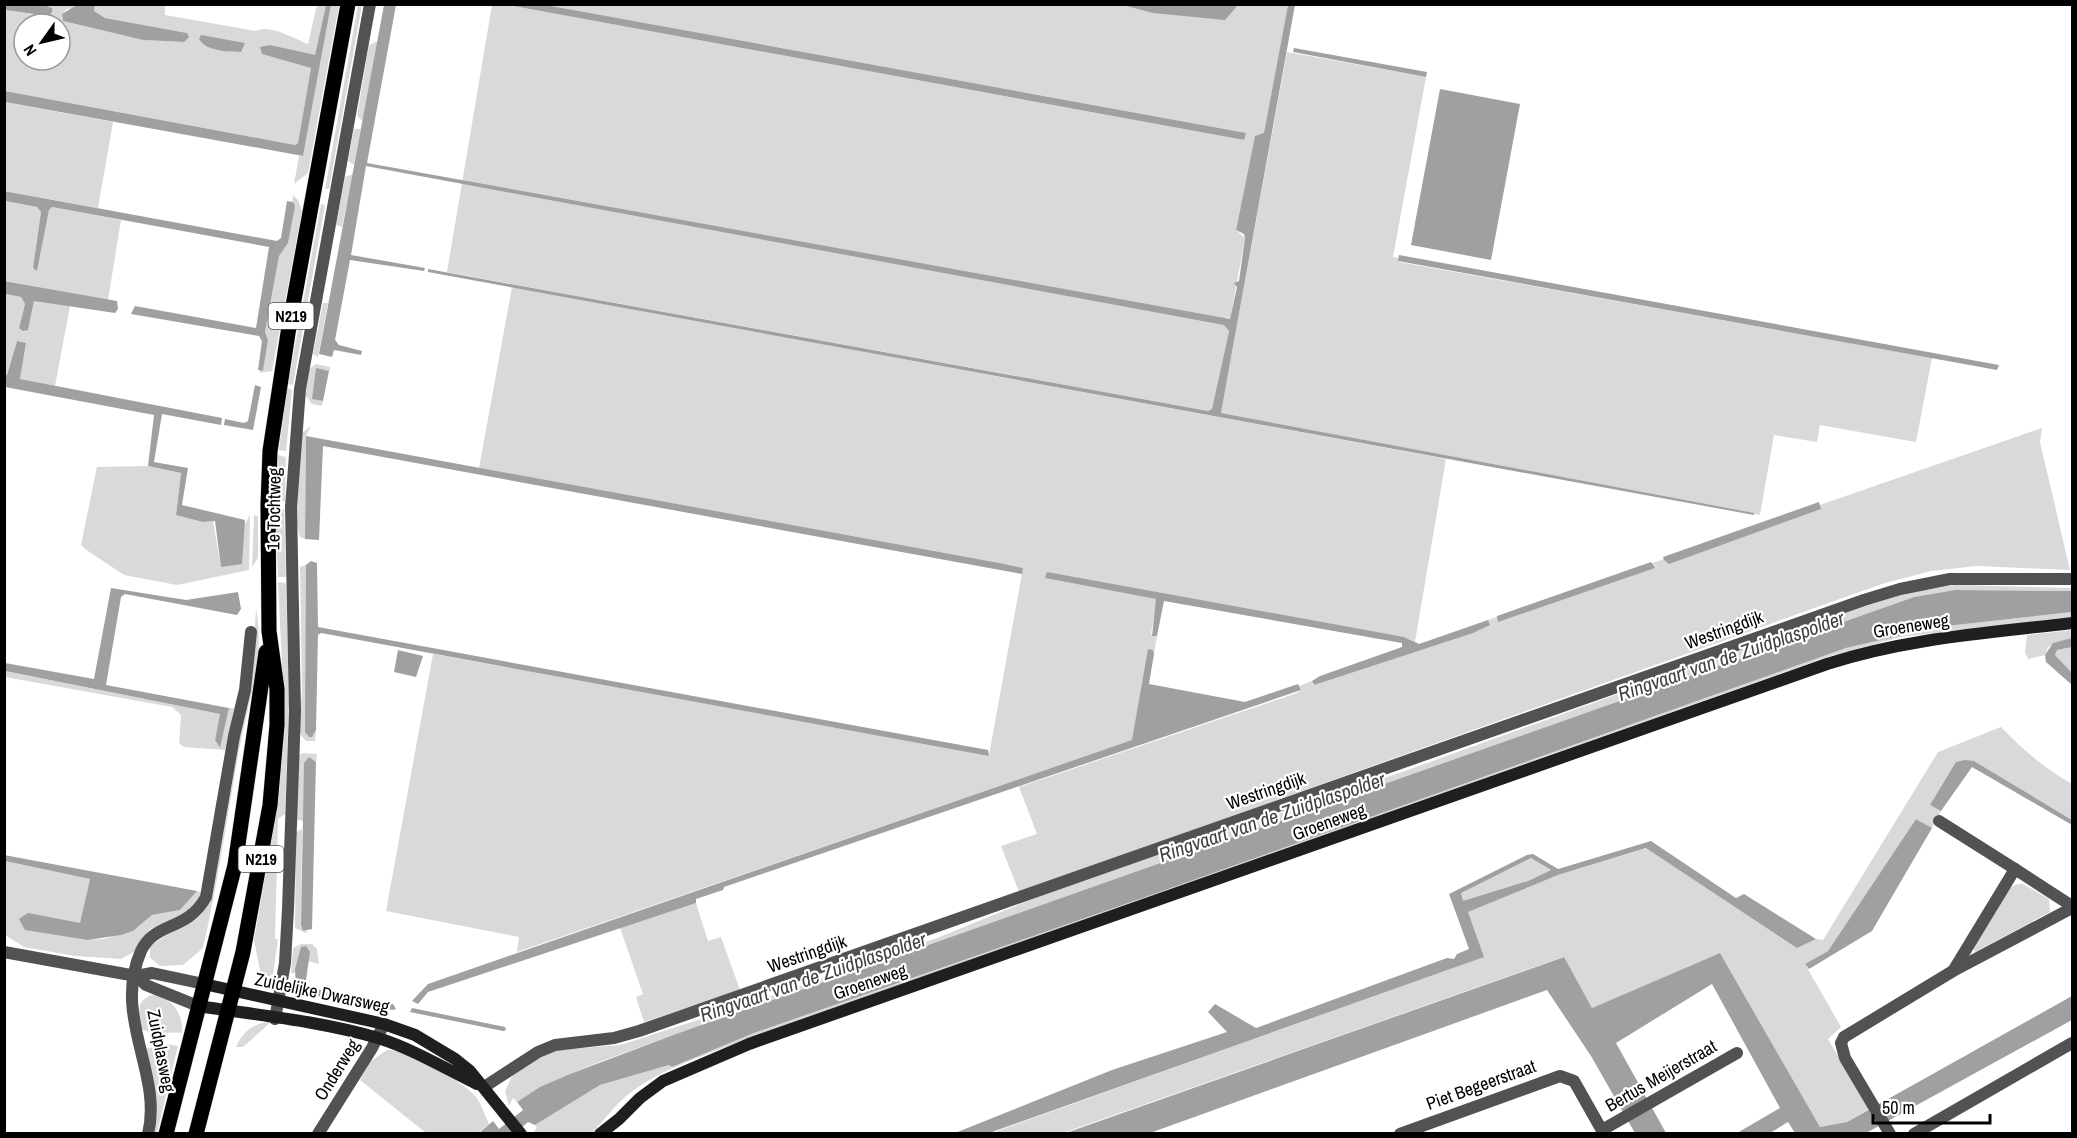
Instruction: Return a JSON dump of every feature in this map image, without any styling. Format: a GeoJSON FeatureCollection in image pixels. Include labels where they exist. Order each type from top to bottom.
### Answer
{"type":"FeatureCollection","features":[{"type":"Feature","properties":{"kind":"main road","name":"1e Tochtweg"},"geometry":{"type":"LineString","coordinates":[[234,992],[257,886],[270,805],[277,725],[277,689],[269,631],[268,505],[275,411],[348,4]]}},
{"type":"Feature","properties":{"kind":"main road","name":"1e Tochtweg"},"geometry":{"type":"LineString","coordinates":[[204,984],[236,865],[246,810],[269,631]]}},
{"type":"Feature","properties":{"kind":"main road","name":"N219"},"geometry":{"type":"LineString","coordinates":[[198,1006],[204,984]]}},
{"type":"Feature","properties":{"kind":"main road","name":"N219"},"geometry":{"type":"LineString","coordinates":[[196,1134],[234,992]]}},
{"type":"Feature","properties":{"kind":"main road","name":"Zuidplasweg"},"geometry":{"type":"LineString","coordinates":[[166,1134],[198,1006]]}},
{"type":"Feature","properties":{"kind":"street","name":"1e Tochtweg"},"geometry":{"type":"LineString","coordinates":[[276,1019],[285,963],[295,711],[291,507],[297,421],[310,332],[370,4]]}},
{"type":"Feature","properties":{"kind":"street","name":"Westringdijk"},"geometry":{"type":"LineString","coordinates":[[484,1088],[538,1052],[555,1045],[603,1040],[639,1031],[1861,601],[1911,586],[1950,579],[2073,579]]}},
{"type":"Feature","properties":{"kind":"street","name":"Groeneweg"},"geometry":{"type":"LineString","coordinates":[[600,1134],[620,1119],[639,1098],[663,1082],[757,1041],[1827,664],[1900,644],[2073,623]]}},
{"type":"Feature","properties":{"kind":"street"},"geometry":{"type":"LineString","coordinates":[[136,976],[140,953],[147,941],[163,929],[187,920],[200,909],[206,897],[234,736],[245,690],[251,632]]}},
{"type":"Feature","properties":{"kind":"street"},"geometry":{"type":"LineString","coordinates":[[1888,1130],[1845,1058],[1840,1043],[1849,1034],[1953,971],[2073,907],[1939,821]]}},
{"type":"Feature","properties":{"kind":"street"},"geometry":{"type":"LineString","coordinates":[[1953,971],[2015,869]]}},
{"type":"Feature","properties":{"kind":"street","name":"Zuidelijke Dwarsweg"},"geometry":{"type":"LineString","coordinates":[[4,952],[136,976],[152,973],[384,1024],[415,1035],[463,1065],[518,1128]]}},
{"type":"Feature","properties":{"kind":"street","name":"Zuidelijke Dwarsweg"},"geometry":{"type":"LineString","coordinates":[[136,976],[146,985],[198,1006],[377,1038],[413,1052],[484,1088]]}},
{"type":"Feature","properties":{"kind":"street","name":"Zuidplasweg"},"geometry":{"type":"LineString","coordinates":[[136,976],[131,1011],[150,1093],[152,1115],[148,1134]]}},
{"type":"Feature","properties":{"kind":"street","name":"Onderweg"},"geometry":{"type":"LineString","coordinates":[[318,1134],[384,1024]]}},
{"type":"Feature","properties":{"kind":"street"},"geometry":{"type":"LineString","coordinates":[[1914,1134],[2073,1043]]}},
{"type":"Feature","properties":{"kind":"street","name":"Bertus Meijerstraat"},"geometry":{"type":"LineString","coordinates":[[1603,1132],[1652,1101],[1737,1053]]}},
{"type":"Feature","properties":{"kind":"street","name":"Piet Begeerstraat"},"geometry":{"type":"LineString","coordinates":[[1407,1132],[1560,1076],[1574,1081],[1603,1132]]}},
{"type":"Feature","properties":{"kind":"street","name":"Groeneweg"},"geometry":{"type":"LineString","coordinates":[[613,1134],[620,1119]]}},
{"type":"Feature","properties":{"kind":"shaded area"},"geometry":{"type":"Polygon","coordinates":[[[4,5],[44,5],[52,8],[52,12],[20,12],[5,10],[4,5]]]}},
{"type":"Feature","properties":{"kind":"shaded area"},"geometry":{"type":"Polygon","coordinates":[[[44,5],[77,5],[76,8],[67,9],[64,12],[50,12],[52,8],[44,5]]]}},
{"type":"Feature","properties":{"kind":"shaded area"},"geometry":{"type":"Polygon","coordinates":[[[77,5],[95,5],[94,11],[105,18],[187,33],[189,37],[184,42],[143,40],[72,23],[72,12],[65,12],[77,5]]]}},
{"type":"Feature","properties":{"kind":"shaded area"},"geometry":{"type":"Polygon","coordinates":[[[95,5],[165,5],[165,15],[256,31],[275,30],[308,44],[317,5],[326,5],[315,56],[270,45],[311,68],[298,143],[295,145],[5,91],[4,10],[19,12],[12,12],[12,72],[72,72],[72,23],[143,40],[184,42],[187,33],[105,18],[94,11],[95,5]]]}},
{"type":"Feature","properties":{"kind":"shaded area"},"geometry":{"type":"Polygon","coordinates":[[[326,5],[331,5],[303,156],[5,102],[5,91],[295,145],[298,143],[311,68],[262,54],[260,47],[270,45],[315,55],[326,5]]]}},
{"type":"Feature","properties":{"kind":"shaded area"},"geometry":{"type":"Polygon","coordinates":[[[331,5],[339,5],[308,173],[294,184],[299,156],[303,156],[331,5]]]}},
{"type":"Feature","properties":{"kind":"shaded area"},"geometry":{"type":"Polygon","coordinates":[[[358,5],[362,5],[329,189],[325,189],[358,5]]]}},
{"type":"Feature","properties":{"kind":"shaded area"},"geometry":{"type":"Polygon","coordinates":[[[384,5],[396,5],[367,163],[1230,319],[1237,287],[1234,283],[1239,281],[1245,238],[1244,234],[1236,230],[1255,136],[1264,133],[1288,5],[1295,5],[1221,413],[1754,513],[1754,515],[428,272],[428,269],[1208,411],[1212,409],[1229,331],[1224,325],[366,166],[351,255],[425,268],[424,271],[350,260],[335,340],[339,345],[362,351],[361,355],[334,350],[332,357],[319,354],[384,5]]]}},
{"type":"Feature","properties":{"kind":"shaded area"},"geometry":{"type":"Polygon","coordinates":[[[492,5],[508,5],[1244,140],[1245,133],[546,5],[1288,5],[1264,134],[1255,137],[1236,230],[1245,238],[1230,319],[1226,317],[1229,330],[1212,410],[447,272],[492,5]]]}},
{"type":"Feature","properties":{"kind":"shaded area"},"geometry":{"type":"Polygon","coordinates":[[[508,5],[546,5],[1246,133],[1244,140],[508,5]]]}},
{"type":"Feature","properties":{"kind":"shaded area"},"geometry":{"type":"Polygon","coordinates":[[[1123,5],[1238,5],[1225,20],[1153,13],[1123,5]]]}},
{"type":"Feature","properties":{"kind":"shaded area"},"geometry":{"type":"Polygon","coordinates":[[[201,35],[245,43],[241,52],[218,50],[203,43],[199,39],[201,35]]]}},
{"type":"Feature","properties":{"kind":"shaded area"},"geometry":{"type":"Polygon","coordinates":[[[378,41],[363,121],[357,116],[369,45],[378,41]]]}},
{"type":"Feature","properties":{"kind":"shaded area"},"geometry":{"type":"Polygon","coordinates":[[[1294,48],[1427,72],[1426,77],[1293,52],[1294,48]]]}},
{"type":"Feature","properties":{"kind":"shaded area"},"geometry":{"type":"Polygon","coordinates":[[[1287,52],[1426,77],[1393,257],[1399,258],[1399,262],[1932,358],[1916,442],[1820,425],[1817,442],[1774,435],[1760,515],[1221,413],[1287,52]]]}},
{"type":"Feature","properties":{"kind":"shaded area"},"geometry":{"type":"Polygon","coordinates":[[[1440,89],[1520,104],[1491,260],[1411,245],[1440,89]]]}},
{"type":"Feature","properties":{"kind":"shaded area"},"geometry":{"type":"Polygon","coordinates":[[[4,102],[113,122],[98,208],[5,191],[4,102]]]}},
{"type":"Feature","properties":{"kind":"shaded area"},"geometry":{"type":"Polygon","coordinates":[[[354,129],[361,129],[354,165],[348,161],[354,129]]]}},
{"type":"Feature","properties":{"kind":"shaded area"},"geometry":{"type":"Polygon","coordinates":[[[353,174],[342,227],[336,225],[345,177],[353,174]]]}},
{"type":"Feature","properties":{"kind":"shaded area"},"geometry":{"type":"Polygon","coordinates":[[[4,191],[277,241],[281,238],[287,201],[293,202],[295,206],[288,243],[279,256],[265,332],[268,340],[263,371],[258,370],[262,341],[259,336],[131,314],[135,306],[256,328],[269,247],[52,207],[49,210],[37,271],[33,268],[41,212],[37,207],[5,201],[4,191]]]}},
{"type":"Feature","properties":{"kind":"shaded area"},"geometry":{"type":"Polygon","coordinates":[[[293,195],[298,200],[302,211],[272,371],[260,373],[260,370],[263,371],[268,340],[265,332],[279,255],[288,243],[293,195]]]}},
{"type":"Feature","properties":{"kind":"shaded area"},"geometry":{"type":"Polygon","coordinates":[[[4,201],[37,207],[41,212],[33,268],[37,270],[49,210],[52,207],[121,220],[108,300],[5,281],[4,201]]]}},
{"type":"Feature","properties":{"kind":"shaded area"},"geometry":{"type":"Polygon","coordinates":[[[321,204],[325,205],[293,385],[288,384],[321,204]]]}},
{"type":"Feature","properties":{"kind":"shaded area"},"geometry":{"type":"Polygon","coordinates":[[[1399,255],[1999,365],[1997,370],[1398,261],[1399,255]]]}},
{"type":"Feature","properties":{"kind":"shaded area"},"geometry":{"type":"Polygon","coordinates":[[[4,281],[117,301],[118,309],[115,313],[34,301],[28,330],[23,331],[19,328],[25,304],[21,297],[5,294],[4,281]]]}},
{"type":"Feature","properties":{"kind":"shaded area"},"geometry":{"type":"Polygon","coordinates":[[[512,287],[1446,459],[1415,642],[1404,637],[1045,578],[1157,599],[1151,634],[1157,636],[1154,654],[1153,650],[1148,650],[1133,740],[517,952],[519,937],[386,911],[433,654],[989,755],[1023,568],[479,468],[512,287]]]}},
{"type":"Feature","properties":{"kind":"shaded area"},"geometry":{"type":"Polygon","coordinates":[[[4,294],[21,297],[25,304],[19,328],[28,330],[34,300],[70,306],[55,386],[20,379],[26,344],[17,341],[7,375],[5,374],[4,294]]]}},
{"type":"Feature","properties":{"kind":"shaded area"},"geometry":{"type":"Polygon","coordinates":[[[323,303],[328,303],[318,357],[313,354],[323,303]]]}},
{"type":"Feature","properties":{"kind":"shaded area"},"geometry":{"type":"Polygon","coordinates":[[[17,341],[26,343],[20,379],[222,418],[221,425],[162,414],[154,462],[188,468],[182,505],[245,520],[242,564],[221,567],[215,521],[203,522],[176,515],[181,473],[148,466],[154,415],[5,387],[5,374],[7,375],[17,341]]]}},
{"type":"Feature","properties":{"kind":"shaded area"},"geometry":{"type":"Polygon","coordinates":[[[316,364],[330,367],[330,371],[324,370],[312,398],[323,401],[322,406],[312,404],[305,395],[309,369],[316,364]]]}},
{"type":"Feature","properties":{"kind":"shaded area"},"geometry":{"type":"Polygon","coordinates":[[[316,368],[329,371],[323,401],[312,399],[316,368]]]}},
{"type":"Feature","properties":{"kind":"shaded area"},"geometry":{"type":"Polygon","coordinates":[[[255,385],[261,387],[253,430],[224,425],[225,419],[244,423],[248,421],[255,385]]]}},
{"type":"Feature","properties":{"kind":"shaded area"},"geometry":{"type":"Polygon","coordinates":[[[287,388],[292,390],[286,451],[279,450],[287,388]]]}},
{"type":"Feature","properties":{"kind":"shaded area"},"geometry":{"type":"Polygon","coordinates":[[[311,426],[306,436],[305,539],[300,537],[297,525],[296,485],[302,433],[311,426]]]}},
{"type":"Feature","properties":{"kind":"shaded area"},"geometry":{"type":"Polygon","coordinates":[[[2042,428],[2040,442],[2070,570],[1977,566],[1931,571],[1882,584],[1019,892],[1001,846],[1037,834],[1019,787],[1297,693],[1301,690],[1299,686],[1312,681],[1313,685],[1489,625],[1488,620],[2042,428]]]}},
{"type":"Feature","properties":{"kind":"shaded area"},"geometry":{"type":"Polygon","coordinates":[[[306,436],[999,563],[1023,568],[1022,574],[323,446],[319,540],[305,539],[306,436]]]}},
{"type":"Feature","properties":{"kind":"shaded area"},"geometry":{"type":"Polygon","coordinates":[[[278,455],[286,457],[285,501],[276,504],[278,455]]]}},
{"type":"Feature","properties":{"kind":"shaded area"},"geometry":{"type":"Polygon","coordinates":[[[148,466],[181,473],[176,514],[203,522],[213,521],[221,567],[250,515],[249,570],[177,585],[124,575],[81,545],[97,467],[148,466]]]}},
{"type":"Feature","properties":{"kind":"shaded area"},"geometry":{"type":"Polygon","coordinates":[[[1819,502],[1821,509],[1669,564],[1664,560],[1663,557],[1819,502]]]}},
{"type":"Feature","properties":{"kind":"shaded area"},"geometry":{"type":"Polygon","coordinates":[[[275,509],[284,509],[286,577],[278,577],[275,509]]]}},
{"type":"Feature","properties":{"kind":"shaded area"},"geometry":{"type":"Polygon","coordinates":[[[254,515],[258,516],[258,558],[252,567],[254,515]]]}},
{"type":"Feature","properties":{"kind":"shaded area"},"geometry":{"type":"Polygon","coordinates":[[[311,561],[317,563],[318,627],[988,750],[989,756],[321,633],[318,635],[316,730],[312,737],[309,737],[305,732],[306,565],[311,561]]]}},
{"type":"Feature","properties":{"kind":"shaded area"},"geometry":{"type":"Polygon","coordinates":[[[1651,562],[1655,568],[1498,622],[1497,616],[1651,562]]]}},
{"type":"Feature","properties":{"kind":"shaded area"},"geometry":{"type":"Polygon","coordinates":[[[306,565],[312,737],[316,730],[315,741],[306,741],[300,734],[299,726],[302,692],[300,567],[306,565]]]}},
{"type":"Feature","properties":{"kind":"shaded area"},"geometry":{"type":"Polygon","coordinates":[[[1047,572],[1404,637],[1419,644],[1488,620],[1490,625],[1473,633],[1314,685],[1312,681],[1320,676],[1402,647],[1402,643],[1164,601],[1157,636],[1152,636],[1156,599],[1045,578],[1047,572]]]}},
{"type":"Feature","properties":{"kind":"shaded area"},"geometry":{"type":"Polygon","coordinates":[[[278,582],[286,583],[289,704],[285,814],[278,819],[275,939],[278,939],[273,974],[268,977],[260,971],[254,940],[278,804],[285,726],[278,582]]]}},
{"type":"Feature","properties":{"kind":"shaded area"},"geometry":{"type":"Polygon","coordinates":[[[1955,585],[2072,588],[2072,591],[1955,590],[1914,597],[615,1056],[574,1072],[517,1102],[513,1098],[509,1106],[505,1091],[513,1074],[542,1056],[558,1050],[620,1045],[748,1004],[937,938],[1062,887],[1402,772],[1793,631],[1902,594],[1955,585]]]}},
{"type":"Feature","properties":{"kind":"shaded area"},"geometry":{"type":"Polygon","coordinates":[[[111,588],[186,600],[238,592],[241,609],[237,615],[125,594],[121,597],[106,685],[229,708],[220,748],[215,740],[220,714],[5,671],[5,663],[94,679],[111,588]]]}},
{"type":"Feature","properties":{"kind":"shaded area"},"geometry":{"type":"Polygon","coordinates":[[[1955,590],[2072,591],[2072,612],[1938,627],[1846,648],[1154,894],[754,1033],[672,1067],[669,1065],[600,1085],[535,1125],[528,1122],[515,1133],[478,1134],[493,1121],[499,1129],[523,1110],[517,1102],[540,1087],[676,1034],[1914,597],[1955,590]]]}},
{"type":"Feature","properties":{"kind":"shaded area"},"geometry":{"type":"Polygon","coordinates":[[[256,609],[258,659],[203,948],[183,965],[160,966],[150,958],[150,947],[158,940],[193,922],[206,908],[211,897],[239,736],[251,691],[256,609]]]}},
{"type":"Feature","properties":{"kind":"shaded area"},"geometry":{"type":"Polygon","coordinates":[[[2072,612],[2072,617],[1901,637],[1830,656],[738,1042],[664,1072],[636,1088],[592,1133],[533,1133],[537,1128],[535,1125],[600,1085],[669,1065],[672,1067],[754,1033],[1154,894],[1846,648],[1938,627],[2072,612]]]}},
{"type":"Feature","properties":{"kind":"shaded area"},"geometry":{"type":"Polygon","coordinates":[[[2072,630],[2072,638],[2048,647],[2045,655],[2028,659],[2025,652],[2027,635],[2072,630]]]}},
{"type":"Feature","properties":{"kind":"shaded area"},"geometry":{"type":"Polygon","coordinates":[[[2072,638],[2072,647],[2057,650],[2055,655],[2072,673],[2072,685],[2046,662],[2045,655],[2053,643],[2072,638]]]}},
{"type":"Feature","properties":{"kind":"shaded area"},"geometry":{"type":"Polygon","coordinates":[[[2072,647],[2072,673],[2055,655],[2057,650],[2072,647]]]}},
{"type":"Feature","properties":{"kind":"shaded area"},"geometry":{"type":"Polygon","coordinates":[[[1148,649],[1153,650],[1154,654],[1149,684],[1245,702],[1298,684],[1301,690],[724,887],[723,890],[696,899],[696,903],[428,992],[418,1004],[412,1001],[428,984],[1132,740],[1148,649]]]}},
{"type":"Feature","properties":{"kind":"shaded area"},"geometry":{"type":"Polygon","coordinates":[[[398,650],[423,656],[416,677],[394,672],[398,650]]]}},
{"type":"Feature","properties":{"kind":"shaded area"},"geometry":{"type":"Polygon","coordinates":[[[4,671],[220,714],[215,740],[220,748],[229,708],[234,708],[225,750],[184,747],[179,743],[181,715],[172,707],[5,677],[4,671]]]}},
{"type":"Feature","properties":{"kind":"shaded area"},"geometry":{"type":"Polygon","coordinates":[[[2001,727],[2034,758],[2072,784],[2072,820],[1974,761],[1930,805],[1941,811],[1932,828],[1916,819],[1828,951],[1805,964],[1841,1027],[1828,1039],[1869,1109],[1847,1122],[1820,1127],[1720,953],[1592,1008],[1563,957],[1063,1133],[989,1134],[1483,957],[1467,912],[1558,875],[1647,848],[1797,947],[1816,939],[1823,940],[1938,752],[2001,727]]]}},
{"type":"Feature","properties":{"kind":"shaded area"},"geometry":{"type":"Polygon","coordinates":[[[302,753],[317,754],[316,762],[309,757],[303,821],[295,819],[299,756],[302,753]]]}},
{"type":"Feature","properties":{"kind":"shaded area"},"geometry":{"type":"Polygon","coordinates":[[[309,757],[316,762],[312,929],[303,931],[301,925],[304,763],[309,757]]]}},
{"type":"Feature","properties":{"kind":"shaded area"},"geometry":{"type":"Polygon","coordinates":[[[1974,761],[2072,820],[2072,825],[1972,767],[1941,811],[1930,805],[1956,762],[1974,761]]]}},
{"type":"Feature","properties":{"kind":"shaded area"},"geometry":{"type":"Polygon","coordinates":[[[1916,819],[1932,828],[1872,931],[1809,969],[1805,964],[1828,951],[1916,819]]]}},
{"type":"Feature","properties":{"kind":"shaded area"},"geometry":{"type":"Polygon","coordinates":[[[302,829],[301,925],[303,931],[308,931],[306,933],[295,928],[296,832],[302,829]]]}},
{"type":"Feature","properties":{"kind":"shaded area"},"geometry":{"type":"Polygon","coordinates":[[[1651,841],[1736,898],[1744,894],[1816,939],[1797,948],[1646,848],[1558,875],[1468,912],[1484,957],[989,1133],[955,1133],[1112,1070],[1227,1032],[1208,1012],[1215,1004],[1256,1028],[1447,958],[1454,959],[1457,954],[1469,949],[1449,894],[1527,855],[1533,854],[1558,869],[1651,841]],[[1531,858],[1461,893],[1463,901],[1528,881],[1551,870],[1531,858]]]}},
{"type":"Feature","properties":{"kind":"shaded area"},"geometry":{"type":"Polygon","coordinates":[[[4,855],[197,891],[180,910],[152,915],[133,931],[121,935],[88,940],[25,930],[19,919],[28,913],[80,923],[90,879],[5,861],[4,855]]]}},
{"type":"Feature","properties":{"kind":"shaded area"},"geometry":{"type":"Polygon","coordinates":[[[1531,858],[1551,870],[1528,881],[1463,902],[1460,893],[1531,858]]]}},
{"type":"Feature","properties":{"kind":"shaded area"},"geometry":{"type":"Polygon","coordinates":[[[5,861],[90,879],[80,924],[21,923],[88,940],[104,939],[133,931],[152,915],[180,910],[197,891],[201,892],[197,904],[174,920],[150,929],[134,952],[121,959],[75,956],[24,947],[5,935],[5,861]]]}},
{"type":"Feature","properties":{"kind":"shaded area"},"geometry":{"type":"Polygon","coordinates":[[[2023,884],[2049,899],[2050,912],[1975,952],[1972,947],[2010,888],[2023,884]]]}},
{"type":"Feature","properties":{"kind":"shaded area"},"geometry":{"type":"Polygon","coordinates":[[[696,903],[708,941],[721,937],[740,990],[644,1022],[636,997],[643,994],[620,928],[696,903]]]}},
{"type":"Feature","properties":{"kind":"shaded area"},"geometry":{"type":"Polygon","coordinates":[[[301,944],[312,944],[317,949],[319,964],[308,961],[310,952],[301,947],[295,973],[291,973],[293,948],[301,944]]]}},
{"type":"Feature","properties":{"kind":"shaded area"},"geometry":{"type":"Polygon","coordinates":[[[306,946],[310,952],[305,987],[393,1004],[396,1009],[296,992],[295,969],[301,947],[306,946]]]}},
{"type":"Feature","properties":{"kind":"shaded area"},"geometry":{"type":"Polygon","coordinates":[[[1720,953],[1820,1127],[1847,1122],[2072,996],[2072,1020],[1866,1133],[1795,1133],[1788,1122],[1770,1133],[1737,1133],[1780,1108],[1712,984],[1616,1043],[1666,1133],[1635,1133],[1591,1056],[1547,990],[1150,1133],[1063,1134],[1564,957],[1592,1008],[1720,953]]]}},
{"type":"Feature","properties":{"kind":"shaded area"},"geometry":{"type":"Polygon","coordinates":[[[157,994],[176,1009],[181,1020],[182,1033],[155,1033],[141,1028],[140,1006],[145,998],[157,994]]]}},
{"type":"Feature","properties":{"kind":"shaded area"},"geometry":{"type":"Polygon","coordinates":[[[412,1008],[505,1027],[506,1030],[410,1012],[412,1008]]]}},
{"type":"Feature","properties":{"kind":"shaded area"},"geometry":{"type":"Polygon","coordinates":[[[265,1022],[271,1022],[243,1047],[236,1047],[250,1029],[265,1022]]]}},
{"type":"Feature","properties":{"kind":"shaded area"},"geometry":{"type":"Polygon","coordinates":[[[168,1044],[178,1046],[157,1133],[152,1133],[155,1101],[153,1081],[145,1049],[168,1044]]]}},
{"type":"Feature","properties":{"kind":"shaded area"},"geometry":{"type":"Polygon","coordinates":[[[387,1050],[396,1051],[421,1061],[471,1091],[477,1098],[489,1124],[478,1133],[426,1133],[360,1080],[370,1062],[387,1050]]]}},
{"type":"Feature","properties":{"kind":"water label","name":"Ringvaart van de Zuidplaspolder"},"geometry":{"type":"Point","coordinates":[1731,656]}},
{"type":"Feature","properties":{"kind":"water label","name":"Ringvaart van de Zuidplaspolder"},"geometry":{"type":"Point","coordinates":[1272,817]}},
{"type":"Feature","properties":{"kind":"water label","name":"Ringvaart van de Zuidplaspolder"},"geometry":{"type":"Point","coordinates":[813,977]}}]}
